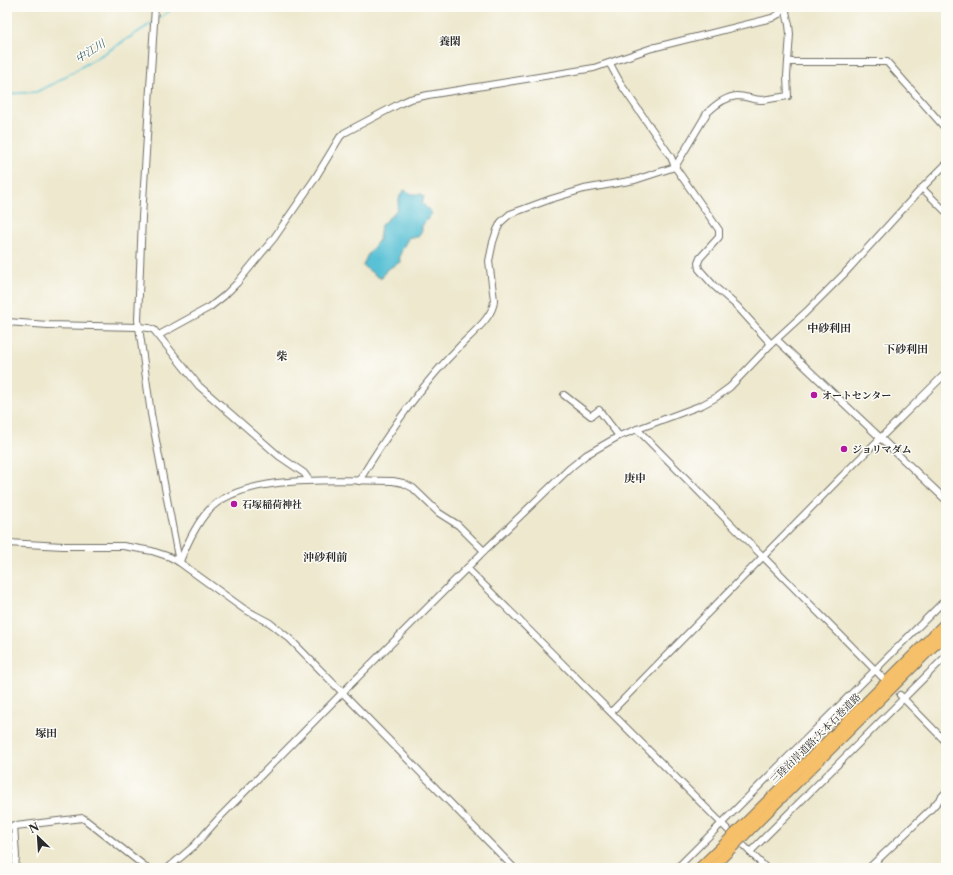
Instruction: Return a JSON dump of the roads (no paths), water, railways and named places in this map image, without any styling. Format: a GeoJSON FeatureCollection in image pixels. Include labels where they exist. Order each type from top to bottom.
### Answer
{"type":"FeatureCollection","features":[{"type":"Feature","properties":{"kind":"highway","name":"三陸沿岸道路;矢本石巻道路"},"geometry":{"type":"LineString","coordinates":[[699,868],[730,844],[946,622]]}},
{"type":"Feature","properties":{"kind":"highway","name":"三陸沿岸道路;矢本石巻道路"},"geometry":{"type":"LineString","coordinates":[[741,833],[946,634]]}},
{"type":"Feature","properties":{"kind":"highway","name":"三陸沿岸道路;矢本石巻道路"},"geometry":{"type":"LineString","coordinates":[[712,868],[730,844]]}},
{"type":"Feature","properties":{"kind":"street"},"geometry":{"type":"LineString","coordinates":[[359,481],[383,442],[418,394],[458,348],[489,316],[494,306],[494,300],[489,261],[493,242],[501,222],[510,214],[551,199],[584,190],[635,180],[675,167],[707,114],[714,106],[726,99],[738,96],[753,100],[763,100],[788,96],[789,25],[784,7]]}},
{"type":"Feature","properties":{"kind":"street"},"geometry":{"type":"LineString","coordinates":[[159,335],[210,307],[237,283],[274,238],[314,180],[340,137],[350,129],[410,99],[584,70],[610,64],[652,48],[772,18],[784,7]]}},
{"type":"Feature","properties":{"kind":"street"},"geometry":{"type":"LineString","coordinates":[[155,9],[142,225],[138,327],[151,414],[180,562]]}},
{"type":"Feature","properties":{"kind":"street"},"geometry":{"type":"LineString","coordinates":[[788,62],[887,62],[946,129]]}},
{"type":"Feature","properties":{"kind":"street"},"geometry":{"type":"LineString","coordinates":[[610,64],[622,86],[671,156],[675,167],[719,230],[719,237],[700,258],[698,263],[699,269],[714,286],[737,306],[771,344]]}},
{"type":"Feature","properties":{"kind":"street"},"geometry":{"type":"LineString","coordinates":[[168,868],[194,846],[225,812],[342,693],[484,551],[570,468],[586,455],[619,436],[702,405],[730,387],[771,344],[777,340],[844,274],[922,188],[946,164]]}},
{"type":"Feature","properties":{"kind":"street"},"geometry":{"type":"LineString","coordinates":[[922,188],[946,212]]}},
{"type":"Feature","properties":{"kind":"street"},"geometry":{"type":"LineString","coordinates":[[7,322],[48,326],[138,327],[154,330],[199,386],[279,456],[304,473],[309,480]]}},
{"type":"Feature","properties":{"kind":"street"},"geometry":{"type":"LineString","coordinates":[[777,340],[946,500]]}},
{"type":"Feature","properties":{"kind":"street"},"geometry":{"type":"LineString","coordinates":[[611,712],[840,478],[946,373]]}},
{"type":"Feature","properties":{"kind":"street"},"geometry":{"type":"LineString","coordinates":[[564,394],[591,416],[599,410],[619,436]]}},
{"type":"Feature","properties":{"kind":"street"},"geometry":{"type":"LineString","coordinates":[[637,429],[882,677]]}},
{"type":"Feature","properties":{"kind":"street"},"geometry":{"type":"LineString","coordinates":[[180,562],[198,526],[208,510],[222,500],[235,493],[274,484],[309,480],[393,481],[403,483],[412,488],[439,513],[458,525],[484,551]]}},
{"type":"Feature","properties":{"kind":"street"},"geometry":{"type":"LineString","coordinates":[[7,543],[63,546],[123,546],[152,551],[180,562],[226,597],[270,623],[290,639],[514,868]]}},
{"type":"Feature","properties":{"kind":"street"},"geometry":{"type":"LineString","coordinates":[[467,568],[766,868]]}},
{"type":"Feature","properties":{"kind":"street"},"geometry":{"type":"LineString","coordinates":[[677,868],[946,599]]}},
{"type":"Feature","properties":{"kind":"street"},"geometry":{"type":"LineString","coordinates":[[750,852],[901,697],[946,656]]}},
{"type":"Feature","properties":{"kind":"street"},"geometry":{"type":"LineString","coordinates":[[901,697],[946,742]]}},
{"type":"Feature","properties":{"kind":"street"},"geometry":{"type":"LineString","coordinates":[[869,868],[931,809],[946,792]]}},
{"type":"Feature","properties":{"kind":"street"},"geometry":{"type":"LineString","coordinates":[[15,868],[16,856],[10,826],[83,818],[147,868]]}},
{"type":"Feature","properties":{"kind":"water"},"geometry":{"type":"Polygon","coordinates":[[[404,190],[412,194],[422,194],[424,196],[422,203],[432,213],[422,226],[422,230],[418,237],[409,237],[401,252],[400,262],[386,270],[382,278],[378,277],[363,266],[367,256],[379,240],[381,225],[397,209],[400,196],[404,190]]]}},
{"type":"Feature","properties":{"kind":"waterway","name":"中江川"},"geometry":{"type":"LineString","coordinates":[[157,20],[175,7]]}},
{"type":"Feature","properties":{"kind":"waterway","name":"中江川"},"geometry":{"type":"LineString","coordinates":[[7,94],[36,92],[53,84],[152,23]]}},
{"type":"Feature","properties":{"kind":"place","name":"オートセンター"},"geometry":{"type":"Point","coordinates":[814,395]}},
{"type":"Feature","properties":{"kind":"place","name":"ジョリマダム"},"geometry":{"type":"Point","coordinates":[844,449]}},
{"type":"Feature","properties":{"kind":"place","name":"石塚稲荷神社"},"geometry":{"type":"Point","coordinates":[234,504]}},
{"type":"Feature","properties":{"kind":"district","name":"養閑"},"geometry":{"type":"Point","coordinates":[450,41]}},
{"type":"Feature","properties":{"kind":"district","name":"中砂利田"},"geometry":{"type":"Point","coordinates":[829,328]}},
{"type":"Feature","properties":{"kind":"district","name":"下砂利田"},"geometry":{"type":"Point","coordinates":[906,349]}},
{"type":"Feature","properties":{"kind":"district","name":"柴"},"geometry":{"type":"Point","coordinates":[282,356]}},
{"type":"Feature","properties":{"kind":"district","name":"庚申"},"geometry":{"type":"Point","coordinates":[635,478]}},
{"type":"Feature","properties":{"kind":"district","name":"沖砂利前"},"geometry":{"type":"Point","coordinates":[325,557]}},
{"type":"Feature","properties":{"kind":"district","name":"塚田"},"geometry":{"type":"Point","coordinates":[46,733]}}]}
